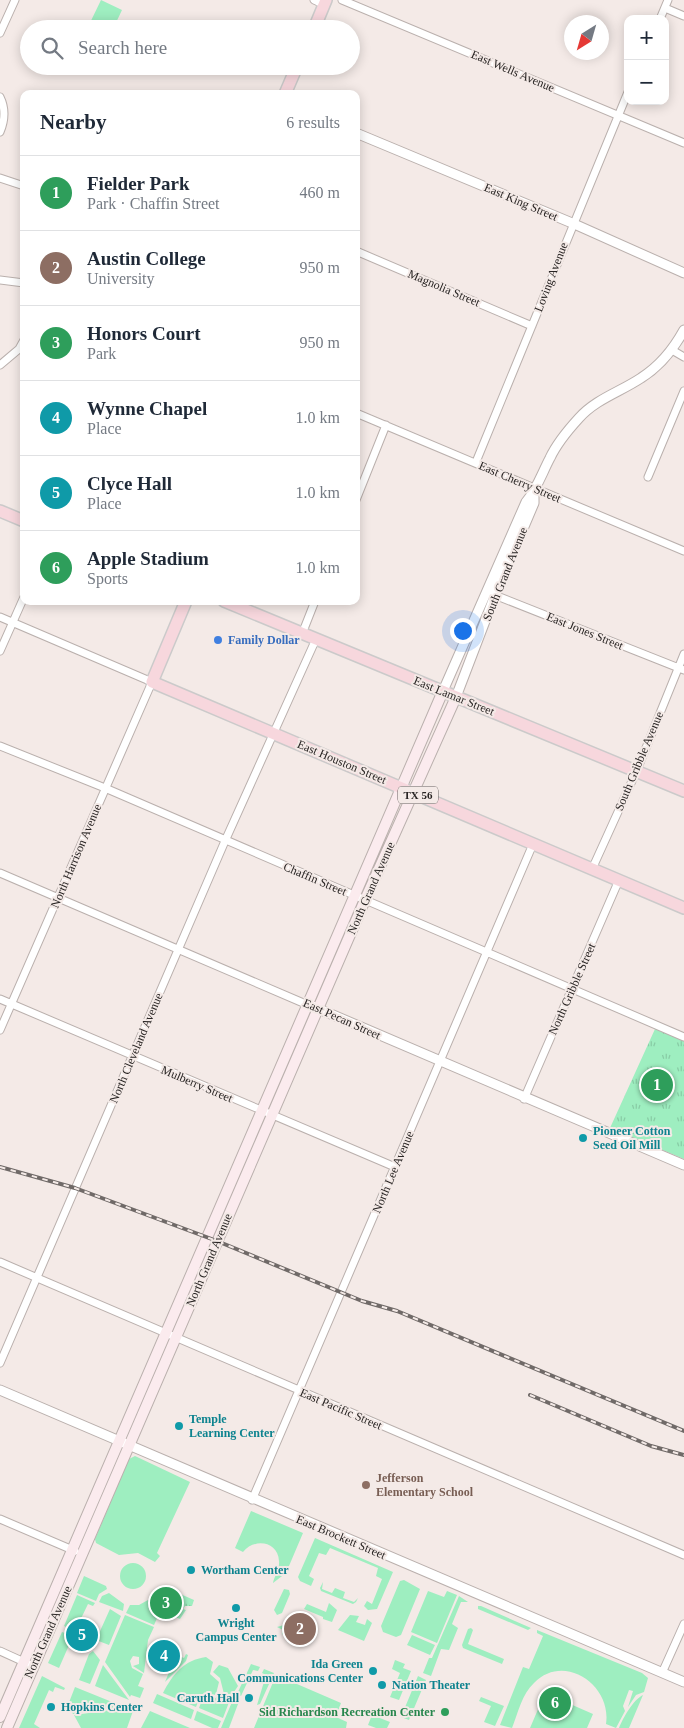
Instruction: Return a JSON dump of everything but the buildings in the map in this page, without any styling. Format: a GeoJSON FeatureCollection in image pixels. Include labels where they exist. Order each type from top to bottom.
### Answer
{"type":"FeatureCollection","features":[{"type":"Feature","properties":{"kind":"main road"},"geometry":{"type":"LineString","coordinates":[[318,20],[326,2]]}},
{"type":"Feature","properties":{"kind":"main road"},"geometry":{"type":"LineString","coordinates":[[288,90],[294,75]]}},
{"type":"Feature","properties":{"kind":"main road"},"geometry":{"type":"LineString","coordinates":[[0,511],[20,519]]}},
{"type":"Feature","properties":{"kind":"main road"},"geometry":{"type":"LineString","coordinates":[[181,605],[181,614]]}},
{"type":"Feature","properties":{"kind":"main road"},"geometry":{"type":"LineString","coordinates":[[152,682],[184,605]]}},
{"type":"Feature","properties":{"kind":"main road","name":"East Lamar Street"},"geometry":{"type":"LineString","coordinates":[[233,605],[684,791]]}},
{"type":"Feature","properties":{"kind":"main road","name":"East Houston Street"},"geometry":{"type":"LineString","coordinates":[[152,682],[684,908]]}},
{"type":"Feature","properties":{"kind":"main road","name":"South Grand Avenue"},"geometry":{"type":"LineString","coordinates":[[401,787],[443,691]]}},
{"type":"Feature","properties":{"kind":"main road","name":"South Grand Avenue"},"geometry":{"type":"LineString","coordinates":[[413,792],[456,696]]}},
{"type":"Feature","properties":{"kind":"main road","name":"North Grand Avenue"},"geometry":{"type":"LineString","coordinates":[[0,1717],[29,1664],[82,1554],[130,1446],[171,1335],[261,1112],[401,787]]}},
{"type":"Feature","properties":{"kind":"main road","name":"North Grand Avenue"},"geometry":{"type":"LineString","coordinates":[[7,1728],[72,1550],[271,1116],[413,792]]}},
{"type":"Feature","properties":{"kind":"street"},"geometry":{"type":"LineString","coordinates":[[0,33],[15,0]]}},
{"type":"Feature","properties":{"kind":"street"},"geometry":{"type":"LineString","coordinates":[[314,0],[326,2]]}},
{"type":"Feature","properties":{"kind":"street","name":"East Wells Avenue"},"geometry":{"type":"LineString","coordinates":[[342,0],[684,143]]}},
{"type":"Feature","properties":{"kind":"street"},"geometry":{"type":"LineString","coordinates":[[662,15],[668,0]]}},
{"type":"Feature","properties":{"kind":"street"},"geometry":{"type":"LineString","coordinates":[[665,8],[684,16]]}},
{"type":"Feature","properties":{"kind":"street"},"geometry":{"type":"LineString","coordinates":[[0,98],[3,104],[5,121],[0,132]]}},
{"type":"Feature","properties":{"kind":"street","name":"Loving Avenue"},"geometry":{"type":"LineString","coordinates":[[476,462],[572,223],[624,101]]}},
{"type":"Feature","properties":{"kind":"street","name":"East King Street"},"geometry":{"type":"LineString","coordinates":[[360,135],[572,223],[684,273]]}},
{"type":"Feature","properties":{"kind":"street"},"geometry":{"type":"LineString","coordinates":[[0,178],[20,185]]}},
{"type":"Feature","properties":{"kind":"street","name":"Magnolia Street"},"geometry":{"type":"LineString","coordinates":[[360,253],[532,326]]}},
{"type":"Feature","properties":{"kind":"street"},"geometry":{"type":"LineString","coordinates":[[0,280],[20,282]]}},
{"type":"Feature","properties":{"kind":"street","name":"South Grand Avenue"},"geometry":{"type":"LineString","coordinates":[[443,691],[526,502],[535,491],[551,456],[581,416],[597,402],[641,378],[672,350],[684,330]]}},
{"type":"Feature","properties":{"kind":"street"},"geometry":{"type":"LineString","coordinates":[[0,365],[20,347]]}},
{"type":"Feature","properties":{"kind":"street"},"geometry":{"type":"LineString","coordinates":[[672,350],[684,357]]}},
{"type":"Feature","properties":{"kind":"street"},"geometry":{"type":"LineString","coordinates":[[648,477],[684,391]]}},
{"type":"Feature","properties":{"kind":"street","name":"East Cherry Street"},"geometry":{"type":"LineString","coordinates":[[360,415],[476,462],[535,491],[684,551]]}},
{"type":"Feature","properties":{"kind":"street"},"geometry":{"type":"LineString","coordinates":[[360,490],[386,426]]}},
{"type":"Feature","properties":{"kind":"street","name":"South Grand Avenue"},"geometry":{"type":"LineString","coordinates":[[456,696],[495,595],[534,503],[535,491]]}},
{"type":"Feature","properties":{"kind":"street","name":"East Jones Street"},"geometry":{"type":"LineString","coordinates":[[486,591],[681,669]]}},
{"type":"Feature","properties":{"kind":"street"},"geometry":{"type":"LineString","coordinates":[[0,651],[20,605]]}},
{"type":"Feature","properties":{"kind":"street"},"geometry":{"type":"LineString","coordinates":[[302,634],[314,605]]}},
{"type":"Feature","properties":{"kind":"street","name":"East Houston Street"},"geometry":{"type":"LineString","coordinates":[[0,617],[152,682]]}},
{"type":"Feature","properties":{"kind":"street","name":"North Cleveland Avenue"},"geometry":{"type":"LineString","coordinates":[[0,1363],[225,841],[316,639]]}},
{"type":"Feature","properties":{"kind":"street","name":"South Gribble Avenue"},"geometry":{"type":"LineString","coordinates":[[593,868],[681,669],[684,654]]}},
{"type":"Feature","properties":{"kind":"street"},"geometry":{"type":"LineString","coordinates":[[453,668],[465,674]]}},
{"type":"Feature","properties":{"kind":"street","name":"North Harrison Avenue"},"geometry":{"type":"LineString","coordinates":[[0,1030],[152,682]]}},
{"type":"Feature","properties":{"kind":"street","name":"Chaffin Street"},"geometry":{"type":"LineString","coordinates":[[0,746],[105,788],[684,1037]]}},
{"type":"Feature","properties":{"kind":"street","name":"North Lee Avenue"},"geometry":{"type":"LineString","coordinates":[[252,1500],[533,844]]}},
{"type":"Feature","properties":{"kind":"street","name":"East Pecan Street"},"geometry":{"type":"LineString","coordinates":[[0,873],[308,1004],[524,1099],[684,1165]]}},
{"type":"Feature","properties":{"kind":"street","name":"North Gribble Street"},"geometry":{"type":"LineString","coordinates":[[524,1099],[619,880]]}},
{"type":"Feature","properties":{"kind":"street","name":"Mulberry Street"},"geometry":{"type":"LineString","coordinates":[[0,999],[395,1168]]}},
{"type":"Feature","properties":{"kind":"street","name":"East Pacific Street"},"geometry":{"type":"LineString","coordinates":[[0,1262],[684,1555]]}},
{"type":"Feature","properties":{"kind":"street","name":"East Brockett Street"},"geometry":{"type":"LineString","coordinates":[[0,1390],[252,1500],[684,1682]]}},
{"type":"Feature","properties":{"kind":"street"},"geometry":{"type":"LineString","coordinates":[[0,1519],[82,1554]]}},
{"type":"Feature","properties":{"kind":"street"},"geometry":{"type":"LineString","coordinates":[[662,1673],[684,1624]]}},
{"type":"Feature","properties":{"kind":"street"},"geometry":{"type":"LineString","coordinates":[[0,1651],[29,1664]]}},
{"type":"Feature","properties":{"kind":"green space"},"geometry":{"type":"Polygon","coordinates":[[[101,0],[122,10],[117,20],[91,20],[101,0]]]}},
{"type":"Feature","properties":{"kind":"green space"},"geometry":{"type":"Polygon","coordinates":[[[655,1029],[684,1041],[684,1159],[610,1128],[655,1029]]]}},
{"type":"Feature","properties":{"kind":"green space"},"geometry":{"type":"Polygon","coordinates":[[[135,1456],[190,1482],[157,1553],[160,1556],[155,1562],[138,1553],[119,1555],[96,1543],[95,1539],[129,1459],[135,1456]]]}},
{"type":"Feature","properties":{"kind":"green space"},"geometry":{"type":"Polygon","coordinates":[[[251,1511],[303,1533],[286,1573],[273,1583],[279,1564],[278,1554],[274,1549],[259,1543],[243,1552],[235,1548],[251,1511]]]}},
{"type":"Feature","properties":{"kind":"green space"},"geometry":{"type":"Polygon","coordinates":[[[315,1538],[393,1572],[377,1609],[368,1610],[364,1606],[367,1601],[372,1604],[382,1579],[376,1576],[378,1568],[330,1548],[326,1555],[319,1553],[309,1576],[314,1579],[311,1586],[300,1581],[298,1577],[315,1538]]]}},
{"type":"Feature","properties":{"kind":"green space"},"geometry":{"type":"Polygon","coordinates":[[[133,1563],[142,1567],[146,1576],[142,1585],[133,1589],[124,1585],[120,1576],[124,1567],[133,1563]]]}},
{"type":"Feature","properties":{"kind":"green space"},"geometry":{"type":"Polygon","coordinates":[[[84,1576],[106,1586],[107,1589],[99,1594],[96,1601],[77,1593],[84,1576]]]}},
{"type":"Feature","properties":{"kind":"green space"},"geometry":{"type":"Polygon","coordinates":[[[404,1580],[420,1589],[401,1635],[396,1637],[383,1632],[381,1626],[400,1581],[404,1580]]]}},
{"type":"Feature","properties":{"kind":"green space"},"geometry":{"type":"Polygon","coordinates":[[[323,1582],[322,1589],[332,1593],[335,1588],[345,1592],[343,1598],[354,1602],[358,1598],[356,1602],[353,1604],[321,1591],[320,1588],[323,1582]]]}},
{"type":"Feature","properties":{"kind":"green space"},"geometry":{"type":"Polygon","coordinates":[[[169,1589],[194,1600],[192,1606],[185,1606],[183,1609],[186,1610],[180,1619],[175,1617],[174,1612],[168,1612],[169,1610],[160,1604],[161,1598],[166,1596],[169,1589]]]}},
{"type":"Feature","properties":{"kind":"green space"},"geometry":{"type":"Polygon","coordinates":[[[284,1589],[289,1590],[290,1594],[282,1613],[277,1615],[274,1610],[284,1589]]]}},
{"type":"Feature","properties":{"kind":"green space"},"geometry":{"type":"Polygon","coordinates":[[[428,1591],[444,1597],[447,1591],[457,1595],[437,1643],[411,1632],[428,1591]]]}},
{"type":"Feature","properties":{"kind":"green space"},"geometry":{"type":"Polygon","coordinates":[[[109,1593],[124,1604],[123,1611],[99,1602],[102,1596],[109,1593]]]}},
{"type":"Feature","properties":{"kind":"green space"},"geometry":{"type":"Polygon","coordinates":[[[77,1595],[95,1603],[93,1606],[88,1604],[75,1631],[64,1626],[77,1595]]]}},
{"type":"Feature","properties":{"kind":"green space"},"geometry":{"type":"Polygon","coordinates":[[[459,1596],[468,1602],[461,1602],[452,1624],[458,1628],[449,1650],[441,1649],[431,1676],[423,1673],[429,1658],[432,1658],[459,1596]]]}},
{"type":"Feature","properties":{"kind":"green space"},"geometry":{"type":"Polygon","coordinates":[[[148,1600],[159,1614],[154,1625],[126,1613],[130,1605],[139,1605],[148,1600]]]}},
{"type":"Feature","properties":{"kind":"green space"},"geometry":{"type":"Polygon","coordinates":[[[329,1603],[337,1610],[332,1622],[304,1609],[307,1604],[326,1612],[329,1603]]]}},
{"type":"Feature","properties":{"kind":"green space"},"geometry":{"type":"Polygon","coordinates":[[[478,1606],[531,1628],[528,1630],[478,1609],[478,1606]]]}},
{"type":"Feature","properties":{"kind":"green space"},"geometry":{"type":"Polygon","coordinates":[[[110,1609],[121,1616],[109,1645],[96,1640],[110,1609]]]}},
{"type":"Feature","properties":{"kind":"green space"},"geometry":{"type":"Polygon","coordinates":[[[125,1615],[154,1627],[148,1640],[144,1673],[133,1666],[139,1664],[139,1657],[133,1656],[130,1661],[132,1668],[143,1674],[138,1686],[144,1688],[140,1698],[131,1695],[130,1697],[105,1662],[125,1615]]]}},
{"type":"Feature","properties":{"kind":"green space"},"geometry":{"type":"Polygon","coordinates":[[[350,1615],[359,1616],[356,1622],[365,1625],[367,1619],[372,1623],[364,1641],[338,1630],[350,1615]]]}},
{"type":"Feature","properties":{"kind":"green space"},"geometry":{"type":"Polygon","coordinates":[[[287,1624],[305,1632],[301,1642],[282,1634],[283,1630],[277,1627],[287,1624]]]}},
{"type":"Feature","properties":{"kind":"green space"},"geometry":{"type":"Polygon","coordinates":[[[471,1628],[473,1630],[468,1644],[504,1659],[502,1664],[463,1648],[462,1645],[468,1629],[471,1628]]]}},
{"type":"Feature","properties":{"kind":"green space"},"geometry":{"type":"Polygon","coordinates":[[[537,1630],[642,1673],[648,1678],[644,1692],[636,1695],[628,1707],[633,1691],[629,1690],[623,1706],[625,1711],[616,1728],[606,1724],[606,1710],[602,1697],[594,1686],[584,1677],[572,1672],[559,1671],[546,1674],[530,1687],[512,1728],[500,1725],[523,1667],[529,1669],[543,1636],[537,1633],[537,1630]]]}},
{"type":"Feature","properties":{"kind":"green space"},"geometry":{"type":"Polygon","coordinates":[[[62,1632],[73,1636],[59,1668],[48,1663],[62,1632]]]}},
{"type":"Feature","properties":{"kind":"green space"},"geometry":{"type":"Polygon","coordinates":[[[412,1635],[435,1645],[430,1655],[407,1645],[412,1635]]]}},
{"type":"Feature","properties":{"kind":"green space"},"geometry":{"type":"Polygon","coordinates":[[[93,1651],[100,1660],[90,1684],[79,1680],[89,1654],[93,1651]]]}},
{"type":"Feature","properties":{"kind":"green space"},"geometry":{"type":"Polygon","coordinates":[[[186,1654],[188,1655],[186,1661],[165,1682],[176,1655],[184,1658],[186,1654]]]}},
{"type":"Feature","properties":{"kind":"green space"},"geometry":{"type":"Polygon","coordinates":[[[206,1657],[213,1662],[210,1674],[219,1682],[216,1694],[208,1698],[200,1697],[196,1707],[163,1693],[180,1669],[191,1661],[206,1657]]]}},
{"type":"Feature","properties":{"kind":"green space"},"geometry":{"type":"Polygon","coordinates":[[[395,1660],[405,1664],[403,1668],[411,1671],[399,1700],[390,1697],[400,1673],[392,1669],[395,1660]]]}},
{"type":"Feature","properties":{"kind":"green space"},"geometry":{"type":"Polygon","coordinates":[[[251,1664],[260,1667],[258,1671],[253,1670],[241,1696],[237,1694],[251,1664]]]}},
{"type":"Feature","properties":{"kind":"green space"},"geometry":{"type":"Polygon","coordinates":[[[103,1665],[129,1700],[95,1686],[103,1665]]]}},
{"type":"Feature","properties":{"kind":"green space"},"geometry":{"type":"Polygon","coordinates":[[[219,1665],[228,1668],[238,1686],[232,1695],[229,1694],[231,1697],[223,1718],[199,1708],[202,1700],[213,1700],[221,1693],[224,1694],[220,1678],[213,1672],[219,1665]]]}},
{"type":"Feature","properties":{"kind":"green space"},"geometry":{"type":"Polygon","coordinates":[[[264,1669],[274,1673],[260,1704],[257,1705],[266,1675],[262,1673],[264,1669]]]}},
{"type":"Feature","properties":{"kind":"green space"},"geometry":{"type":"Polygon","coordinates":[[[276,1675],[341,1703],[336,1717],[347,1722],[346,1728],[254,1728],[276,1675]]]}},
{"type":"Feature","properties":{"kind":"green space"},"geometry":{"type":"Polygon","coordinates":[[[42,1676],[65,1688],[64,1690],[55,1687],[53,1692],[49,1690],[34,1724],[40,1728],[19,1728],[42,1676]]]}},
{"type":"Feature","properties":{"kind":"green space"},"geometry":{"type":"Polygon","coordinates":[[[418,1676],[426,1680],[409,1720],[401,1717],[418,1676]]]}},
{"type":"Feature","properties":{"kind":"green space"},"geometry":{"type":"Polygon","coordinates":[[[75,1687],[122,1706],[73,1714],[68,1705],[75,1687]]]}},
{"type":"Feature","properties":{"kind":"green space"},"geometry":{"type":"Polygon","coordinates":[[[545,1693],[593,1714],[587,1728],[530,1728],[545,1693]]]}},
{"type":"Feature","properties":{"kind":"green space"},"geometry":{"type":"Polygon","coordinates":[[[157,1694],[194,1710],[191,1719],[153,1703],[157,1694]]]}},
{"type":"Feature","properties":{"kind":"green space"},"geometry":{"type":"Polygon","coordinates":[[[643,1695],[629,1728],[619,1728],[632,1705],[643,1695]]]}},
{"type":"Feature","properties":{"kind":"green space"},"geometry":{"type":"Polygon","coordinates":[[[481,1697],[504,1706],[495,1726],[484,1722],[491,1706],[479,1701],[481,1697]]]}},
{"type":"Feature","properties":{"kind":"green space"},"geometry":{"type":"Polygon","coordinates":[[[232,1702],[238,1704],[229,1728],[221,1728],[232,1702]]]}},
{"type":"Feature","properties":{"kind":"green space"},"geometry":{"type":"Polygon","coordinates":[[[126,1708],[133,1711],[127,1728],[81,1728],[74,1715],[126,1708]]]}},
{"type":"Feature","properties":{"kind":"green space"},"geometry":{"type":"Polygon","coordinates":[[[150,1711],[190,1728],[141,1728],[150,1711]]]}},
{"type":"Feature","properties":{"kind":"green space"},"geometry":{"type":"Polygon","coordinates":[[[197,1711],[221,1721],[218,1728],[212,1728],[194,1720],[197,1711]]]}},
{"type":"Feature","properties":{"kind":"green space"},"geometry":{"type":"Polygon","coordinates":[[[372,1715],[390,1722],[387,1728],[376,1728],[368,1725],[372,1715]]]}},
{"type":"Feature","properties":{"kind":"railway"},"geometry":{"type":"LineString","coordinates":[[0,1167],[75,1188],[217,1241],[362,1301],[397,1311],[684,1431]]}},
{"type":"Feature","properties":{"kind":"railway"},"geometry":{"type":"LineString","coordinates":[[530,1395],[651,1446],[684,1455]]}},
{"type":"Feature","properties":{"kind":"place","name":"Family Dollar"},"geometry":{"type":"Point","coordinates":[218,640]}},
{"type":"Feature","properties":{"kind":"place","name":"Fielder Park"},"geometry":{"type":"Point","coordinates":[657,1085]}},
{"type":"Feature","properties":{"kind":"place","name":"Pioneer Cotton Seed Oil Mill"},"geometry":{"type":"Point","coordinates":[583,1138]}},
{"type":"Feature","properties":{"kind":"place","name":"Temple Learning Center"},"geometry":{"type":"Point","coordinates":[179,1426]}},
{"type":"Feature","properties":{"kind":"place","name":"Jefferson Elementary School"},"geometry":{"type":"Point","coordinates":[366,1485]}},
{"type":"Feature","properties":{"kind":"place","name":"Wortham Center"},"geometry":{"type":"Point","coordinates":[191,1570]}},
{"type":"Feature","properties":{"kind":"place","name":"Honors Court"},"geometry":{"type":"Point","coordinates":[166,1603]}},
{"type":"Feature","properties":{"kind":"place","name":"Wright Campus Center"},"geometry":{"type":"Point","coordinates":[236,1608]}},
{"type":"Feature","properties":{"kind":"place","name":"Austin College"},"geometry":{"type":"Point","coordinates":[300,1629]}},
{"type":"Feature","properties":{"kind":"place","name":"Clyce Hall"},"geometry":{"type":"Point","coordinates":[82,1635]}},
{"type":"Feature","properties":{"kind":"place","name":"Wynne Chapel"},"geometry":{"type":"Point","coordinates":[164,1656]}},
{"type":"Feature","properties":{"kind":"place","name":"Ida Green Communications Center"},"geometry":{"type":"Point","coordinates":[373,1671]}},
{"type":"Feature","properties":{"kind":"place","name":"Nation Theater"},"geometry":{"type":"Point","coordinates":[382,1685]}},
{"type":"Feature","properties":{"kind":"place","name":"Caruth Hall"},"geometry":{"type":"Point","coordinates":[249,1698]}},
{"type":"Feature","properties":{"kind":"place","name":"Apple Stadium"},"geometry":{"type":"Point","coordinates":[555,1703]}},
{"type":"Feature","properties":{"kind":"place","name":"Hopkins Center"},"geometry":{"type":"Point","coordinates":[51,1707]}},
{"type":"Feature","properties":{"kind":"place","name":"Sid Richardson Recreation Center"},"geometry":{"type":"Point","coordinates":[445,1712]}}]}
